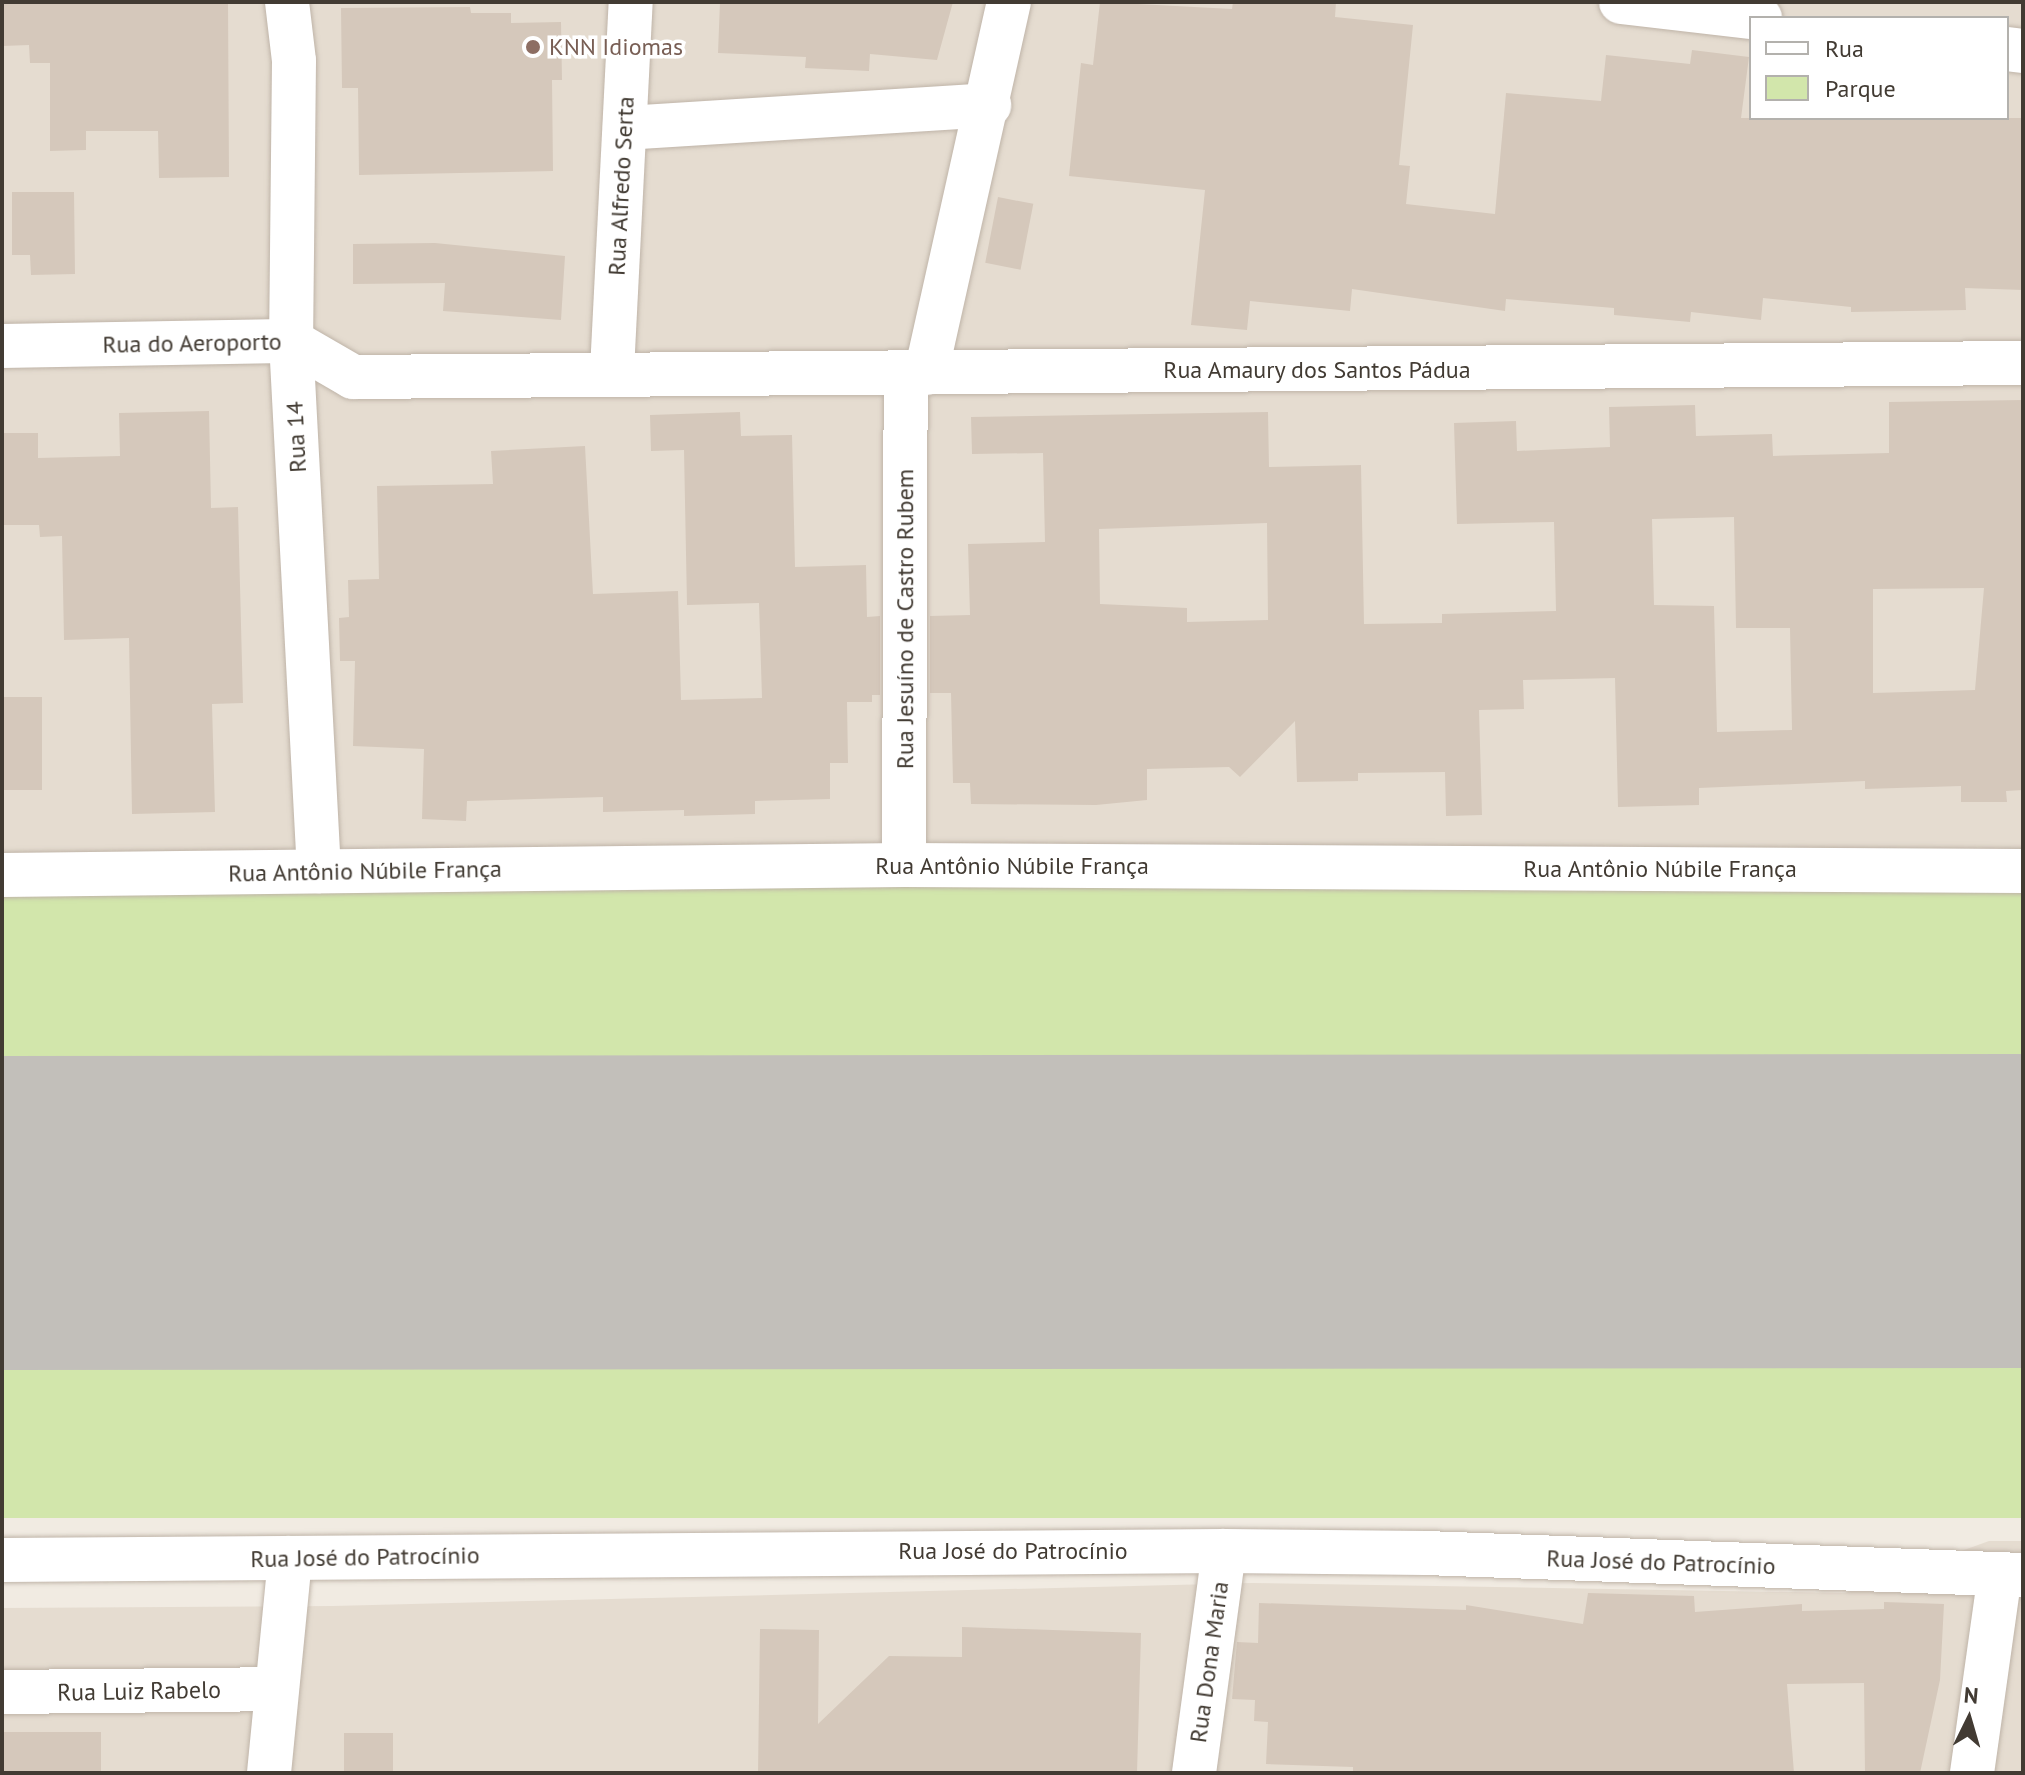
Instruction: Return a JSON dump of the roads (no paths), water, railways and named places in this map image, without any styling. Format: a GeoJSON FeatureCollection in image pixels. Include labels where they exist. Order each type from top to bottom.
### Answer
{"type":"FeatureCollection","features":[{"type":"Feature","properties":{"kind":"street","name":"Rua 14"},"geometry":{"type":"LineString","coordinates":[[287,2],[294,61],[291,341],[319,871]]}},
{"type":"Feature","properties":{"kind":"street","name":"Rua Alfredo Serta"},"geometry":{"type":"LineString","coordinates":[[612,371],[631,2]]}},
{"type":"Feature","properties":{"kind":"street","name":"Rua Jesuíno de Castro Rubem"},"geometry":{"type":"LineString","coordinates":[[904,865],[916,373],[989,105],[1009,2]]}},
{"type":"Feature","properties":{"kind":"street"},"geometry":{"type":"LineString","coordinates":[[1621,2],[1749,17]]}},
{"type":"Feature","properties":{"kind":"street"},"geometry":{"type":"LineString","coordinates":[[625,128],[989,105]]}},
{"type":"Feature","properties":{"kind":"street","name":"Rua do Aeroporto"},"geometry":{"type":"LineString","coordinates":[[2,346],[291,341],[353,377],[612,371]]}},
{"type":"Feature","properties":{"kind":"street","name":"Rua Amaury dos Santos Pádua"},"geometry":{"type":"LineString","coordinates":[[612,371],[916,373],[2023,363]]}},
{"type":"Feature","properties":{"kind":"street","name":"Rua Antônio Núbile França"},"geometry":{"type":"LineString","coordinates":[[2,875],[904,865],[2023,871]]}},
{"type":"Feature","properties":{"kind":"street","name":"Rua José do Patrocínio"},"geometry":{"type":"LineString","coordinates":[[2,1560],[1224,1551],[1426,1553],[2012,1575]]}},
{"type":"Feature","properties":{"kind":"street","name":"Rua Dona Maria"},"geometry":{"type":"LineString","coordinates":[[1194,1773],[1224,1551]]}},
{"type":"Feature","properties":{"kind":"street"},"geometry":{"type":"LineString","coordinates":[[269,1773],[290,1558]]}},
{"type":"Feature","properties":{"kind":"street"},"geometry":{"type":"LineString","coordinates":[[1972,1773],[2012,1575]]}},
{"type":"Feature","properties":{"kind":"street","name":"Rua Luiz Rabelo"},"geometry":{"type":"LineString","coordinates":[[2,1692],[276,1689]]}},
{"type":"Feature","properties":{"kind":"place","name":"KNN Idiomas"},"geometry":{"type":"Point","coordinates":[533,47]}}]}
